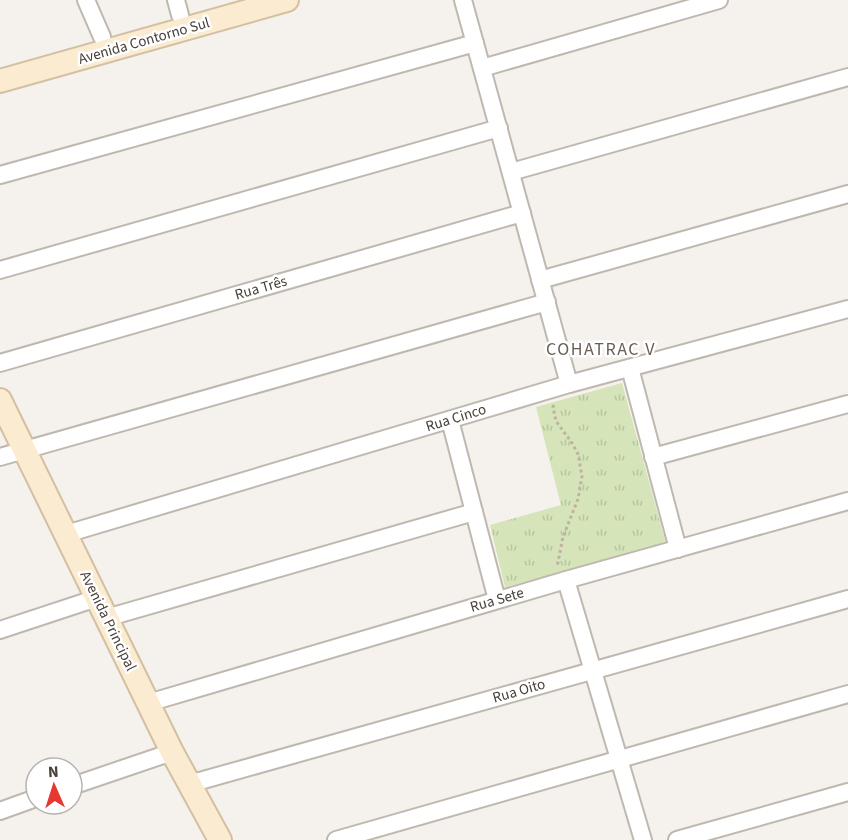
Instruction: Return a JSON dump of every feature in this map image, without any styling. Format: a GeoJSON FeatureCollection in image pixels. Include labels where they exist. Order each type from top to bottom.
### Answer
{"type":"FeatureCollection","features":[{"type":"Feature","properties":{"kind":"main road","name":"Avenida Contorno Sul"},"geometry":{"type":"LineString","coordinates":[[0,66],[102,37],[178,7],[232,0]]}},
{"type":"Feature","properties":{"kind":"main road","name":"Avenida Contorno Sul"},"geometry":{"type":"LineString","coordinates":[[0,81],[287,0]]}},
{"type":"Feature","properties":{"kind":"main road","name":"Avenida Principal"},"geometry":{"type":"LineString","coordinates":[[0,400],[172,752],[220,840]]}},
{"type":"Feature","properties":{"kind":"street"},"geometry":{"type":"LineString","coordinates":[[86,0],[102,37]]}},
{"type":"Feature","properties":{"kind":"street"},"geometry":{"type":"LineString","coordinates":[[463,0],[546,302],[561,387]]}},
{"type":"Feature","properties":{"kind":"street"},"geometry":{"type":"LineString","coordinates":[[482,68],[719,0]]}},
{"type":"Feature","properties":{"kind":"street"},"geometry":{"type":"LineString","coordinates":[[0,176],[475,43]]}},
{"type":"Feature","properties":{"kind":"street"},"geometry":{"type":"LineString","coordinates":[[511,172],[848,77]]}},
{"type":"Feature","properties":{"kind":"street"},"geometry":{"type":"LineString","coordinates":[[0,270],[499,128]]}},
{"type":"Feature","properties":{"kind":"street"},"geometry":{"type":"LineString","coordinates":[[540,280],[848,194]]}},
{"type":"Feature","properties":{"kind":"street","name":"Rua Três"},"geometry":{"type":"LineString","coordinates":[[0,363],[522,213]]}},
{"type":"Feature","properties":{"kind":"street"},"geometry":{"type":"LineString","coordinates":[[0,457],[546,302]]}},
{"type":"Feature","properties":{"kind":"street","name":"Rua Cinco"},"geometry":{"type":"LineString","coordinates":[[66,534],[561,387],[848,309]]}},
{"type":"Feature","properties":{"kind":"street"},"geometry":{"type":"LineString","coordinates":[[630,368],[678,549]]}},
{"type":"Feature","properties":{"kind":"street"},"geometry":{"type":"LineString","coordinates":[[653,457],[848,404]]}},
{"type":"Feature","properties":{"kind":"street"},"geometry":{"type":"LineString","coordinates":[[450,420],[497,600]]}},
{"type":"Feature","properties":{"kind":"street","name":"Rua Sete"},"geometry":{"type":"LineString","coordinates":[[148,703],[560,581],[848,501]]}},
{"type":"Feature","properties":{"kind":"street"},"geometry":{"type":"LineString","coordinates":[[0,630],[102,608],[474,512]]}},
{"type":"Feature","properties":{"kind":"street"},"geometry":{"type":"LineString","coordinates":[[560,581],[593,670],[643,840]]}},
{"type":"Feature","properties":{"kind":"street","name":"Rua Oito"},"geometry":{"type":"LineString","coordinates":[[189,784],[848,599]]}},
{"type":"Feature","properties":{"kind":"street"},"geometry":{"type":"LineString","coordinates":[[336,840],[848,694]]}},
{"type":"Feature","properties":{"kind":"street"},"geometry":{"type":"LineString","coordinates":[[84,782],[172,752]]}},
{"type":"Feature","properties":{"kind":"street"},"geometry":{"type":"LineString","coordinates":[[677,840],[848,792]]}},
{"type":"Feature","properties":{"kind":"street"},"geometry":{"type":"LineString","coordinates":[[0,811],[24,802]]}},
{"type":"Feature","properties":{"kind":"path"},"geometry":{"type":"LineString","coordinates":[[560,581],[563,537],[578,499],[582,476],[578,454],[556,421],[553,407],[561,387]]}},
{"type":"Feature","properties":{"kind":"green space"},"geometry":{"type":"Polygon","coordinates":[[[622,383],[666,544],[505,587],[490,525],[561,505],[536,407],[622,383]]]}},
{"type":"Feature","properties":{"kind":"district","name":"COHATRAC V"},"geometry":{"type":"Point","coordinates":[601,349]}}]}
